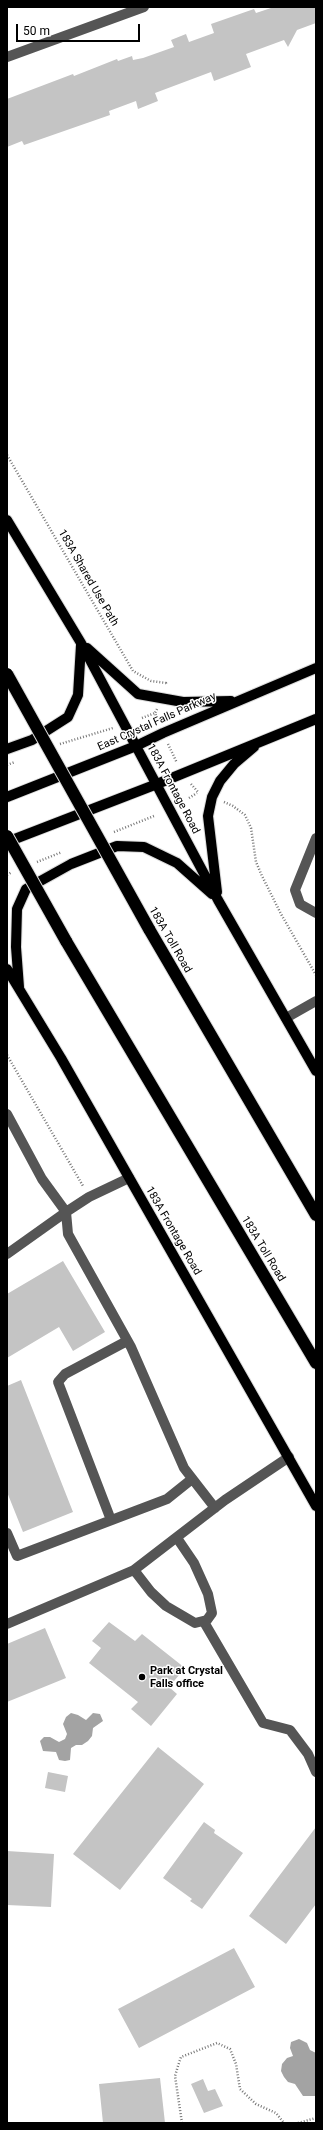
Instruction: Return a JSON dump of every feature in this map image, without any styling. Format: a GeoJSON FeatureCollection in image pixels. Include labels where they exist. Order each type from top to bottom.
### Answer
{"type":"FeatureCollection","features":[{"type":"Feature","properties":{"kind":"highway","name":"183A Toll Road"},"geometry":{"type":"LineString","coordinates":[[7,674],[149,929],[316,1215]]}},
{"type":"Feature","properties":{"kind":"highway","name":"183A Toll Road"},"geometry":{"type":"LineString","coordinates":[[7,836],[66,941],[316,1363]]}},
{"type":"Feature","properties":{"kind":"main road","name":"183A Frontage Road"},"geometry":{"type":"LineString","coordinates":[[7,520],[81,643],[218,900],[316,1071]]}},
{"type":"Feature","properties":{"kind":"main road"},"geometry":{"type":"LineString","coordinates":[[81,643],[138,694],[183,702],[236,701]]}},
{"type":"Feature","properties":{"kind":"main road"},"geometry":{"type":"LineString","coordinates":[[7,750],[32,740],[68,717],[78,695],[81,643]]}},
{"type":"Feature","properties":{"kind":"main road","name":"East Crystal Falls Parkway"},"geometry":{"type":"LineString","coordinates":[[7,797],[136,746],[236,701],[316,668]]}},
{"type":"Feature","properties":{"kind":"main road"},"geometry":{"type":"LineString","coordinates":[[7,842],[157,784],[316,719]]}},
{"type":"Feature","properties":{"kind":"main road"},"geometry":{"type":"LineString","coordinates":[[218,900],[208,816],[212,797],[220,781],[234,764],[262,741]]}},
{"type":"Feature","properties":{"kind":"main road"},"geometry":{"type":"LineString","coordinates":[[19,989],[16,947],[17,909],[26,889],[71,864],[117,846],[144,847],[177,863],[218,900]]}},
{"type":"Feature","properties":{"kind":"main road","name":"183A Frontage Road"},"geometry":{"type":"LineString","coordinates":[[7,970],[129,1178],[316,1506]]}},
{"type":"Feature","properties":{"kind":"street"},"geometry":{"type":"LineString","coordinates":[[7,57],[144,7]]}},
{"type":"Feature","properties":{"kind":"street"},"geometry":{"type":"LineString","coordinates":[[316,838],[295,890],[300,904],[316,913]]}},
{"type":"Feature","properties":{"kind":"street"},"geometry":{"type":"LineString","coordinates":[[286,1018],[316,1001]]}},
{"type":"Feature","properties":{"kind":"street"},"geometry":{"type":"LineString","coordinates":[[7,1114],[42,1179],[66,1212],[68,1234],[127,1341],[184,1468],[214,1508]]}},
{"type":"Feature","properties":{"kind":"street"},"geometry":{"type":"LineString","coordinates":[[7,1254],[89,1197],[129,1178]]}},
{"type":"Feature","properties":{"kind":"street"},"geometry":{"type":"LineString","coordinates":[[112,1520],[58,1382],[65,1374],[127,1341]]}},
{"type":"Feature","properties":{"kind":"street"},"geometry":{"type":"LineString","coordinates":[[7,1624],[134,1570],[214,1508],[288,1457]]}},
{"type":"Feature","properties":{"kind":"street"},"geometry":{"type":"LineString","coordinates":[[7,1533],[17,1556],[167,1499],[192,1479]]}},
{"type":"Feature","properties":{"kind":"street"},"geometry":{"type":"LineString","coordinates":[[134,1570],[151,1592],[166,1606],[194,1623],[204,1622],[212,1613],[208,1594],[194,1563],[177,1538]]}},
{"type":"Feature","properties":{"kind":"street"},"geometry":{"type":"LineString","coordinates":[[204,1622],[263,1723],[290,1730],[308,1754],[316,1772]]}},
{"type":"Feature","properties":{"kind":"path","name":"183A Shared Use Path"},"geometry":{"type":"LineString","coordinates":[[7,455],[133,671],[151,681],[166,683],[164,687]]}},
{"type":"Feature","properties":{"kind":"path"},"geometry":{"type":"LineString","coordinates":[[157,708],[155,713],[158,721]]}},
{"type":"Feature","properties":{"kind":"path"},"geometry":{"type":"LineString","coordinates":[[142,718],[155,713]]}},
{"type":"Feature","properties":{"kind":"path"},"geometry":{"type":"LineString","coordinates":[[171,751],[177,762]]}},
{"type":"Feature","properties":{"kind":"path"},"geometry":{"type":"LineString","coordinates":[[189,783],[197,793]]}},
{"type":"Feature","properties":{"kind":"path"},"geometry":{"type":"LineString","coordinates":[[188,798],[197,793],[203,794]]}},
{"type":"Feature","properties":{"kind":"path"},"geometry":{"type":"LineString","coordinates":[[221,800],[233,806],[245,816],[251,828],[256,862],[262,876],[316,975]]}},
{"type":"Feature","properties":{"kind":"path"},"geometry":{"type":"LineString","coordinates":[[7,1055],[89,1197]]}},
{"type":"Feature","properties":{"kind":"path"},"geometry":{"type":"LineString","coordinates":[[182,2123],[174,2076],[181,2057],[216,2043],[230,2049],[236,2064],[240,2089],[256,2104],[276,2113],[284,2123]]}},
{"type":"Feature","properties":{"kind":"path"},"geometry":{"type":"LineString","coordinates":[[298,2123],[316,2118]]}},
{"type":"Feature","properties":{"kind":"shaded area"},"geometry":{"type":"Polygon","coordinates":[[[71,1713],[86,1720],[93,1713],[100,1714],[103,1721],[93,1728],[92,1736],[88,1741],[82,1745],[76,1745],[71,1748],[70,1760],[59,1760],[56,1752],[43,1751],[40,1741],[44,1737],[50,1737],[59,1742],[65,1739],[67,1734],[63,1724],[66,1717],[71,1713]]]}},
{"type":"Feature","properties":{"kind":"shaded area"},"geometry":{"type":"Polygon","coordinates":[[[299,2039],[307,2043],[310,2050],[316,2053],[316,2096],[303,2096],[295,2084],[288,2082],[281,2071],[282,2064],[287,2058],[293,2056],[290,2048],[291,2042],[299,2039]]]}},
{"type":"Feature","properties":{"kind":"building"},"geometry":{"type":"Polygon","coordinates":[[[274,7],[316,7],[316,23],[297,30],[288,47],[284,40],[246,54],[251,67],[214,81],[211,72],[155,93],[158,101],[138,109],[136,101],[109,111],[110,115],[24,145],[22,141],[7,147],[7,99],[73,74],[74,76],[117,59],[118,61],[132,56],[133,60],[143,58],[174,47],[171,40],[186,34],[189,42],[214,33],[211,24],[254,9],[256,13],[274,7]]]}},
{"type":"Feature","properties":{"kind":"building"},"geometry":{"type":"Polygon","coordinates":[[[63,1261],[105,1332],[73,1351],[59,1327],[7,1358],[7,1294],[63,1261]]]}},
{"type":"Feature","properties":{"kind":"building"},"geometry":{"type":"Polygon","coordinates":[[[21,1380],[73,1512],[23,1532],[7,1492],[7,1386],[21,1380]]]}},
{"type":"Feature","properties":{"kind":"building","name":"Park at Crystal Falls office"},"geometry":{"type":"Polygon","coordinates":[[[109,1622],[135,1641],[142,1634],[185,1668],[169,1687],[177,1694],[151,1726],[131,1709],[138,1702],[89,1663],[101,1648],[92,1641],[109,1622]]]}},
{"type":"Feature","properties":{"kind":"building"},"geometry":{"type":"Polygon","coordinates":[[[45,1628],[66,1678],[7,1702],[7,1644],[45,1628]]]}},
{"type":"Feature","properties":{"kind":"building"},"geometry":{"type":"Polygon","coordinates":[[[158,1747],[204,1784],[120,1890],[73,1854],[158,1747]]]}},
{"type":"Feature","properties":{"kind":"building"},"geometry":{"type":"Polygon","coordinates":[[[48,1772],[68,1776],[65,1792],[45,1788],[48,1772]]]}},
{"type":"Feature","properties":{"kind":"building"},"geometry":{"type":"Polygon","coordinates":[[[204,1822],[215,1830],[214,1833],[243,1853],[202,1909],[190,1901],[192,1899],[163,1878],[204,1822]]]}},
{"type":"Feature","properties":{"kind":"building"},"geometry":{"type":"Polygon","coordinates":[[[316,1827],[316,1904],[286,1944],[249,1916],[316,1827]]]}},
{"type":"Feature","properties":{"kind":"building"},"geometry":{"type":"Polygon","coordinates":[[[7,1851],[54,1854],[51,1907],[7,1905],[7,1851]]]}},
{"type":"Feature","properties":{"kind":"building"},"geometry":{"type":"Polygon","coordinates":[[[234,1948],[255,1987],[139,2048],[118,2009],[234,1948]]]}},
{"type":"Feature","properties":{"kind":"building"},"geometry":{"type":"Polygon","coordinates":[[[160,2078],[165,2123],[103,2123],[99,2084],[160,2078]]]}},
{"type":"Feature","properties":{"kind":"building"},"geometry":{"type":"Polygon","coordinates":[[[203,2079],[208,2091],[215,2089],[223,2106],[204,2113],[191,2084],[203,2079]]]}},
{"type":"Feature","properties":{"kind":"place","name":"Park at Crystal Falls office"},"geometry":{"type":"Point","coordinates":[142,1677]}}]}
